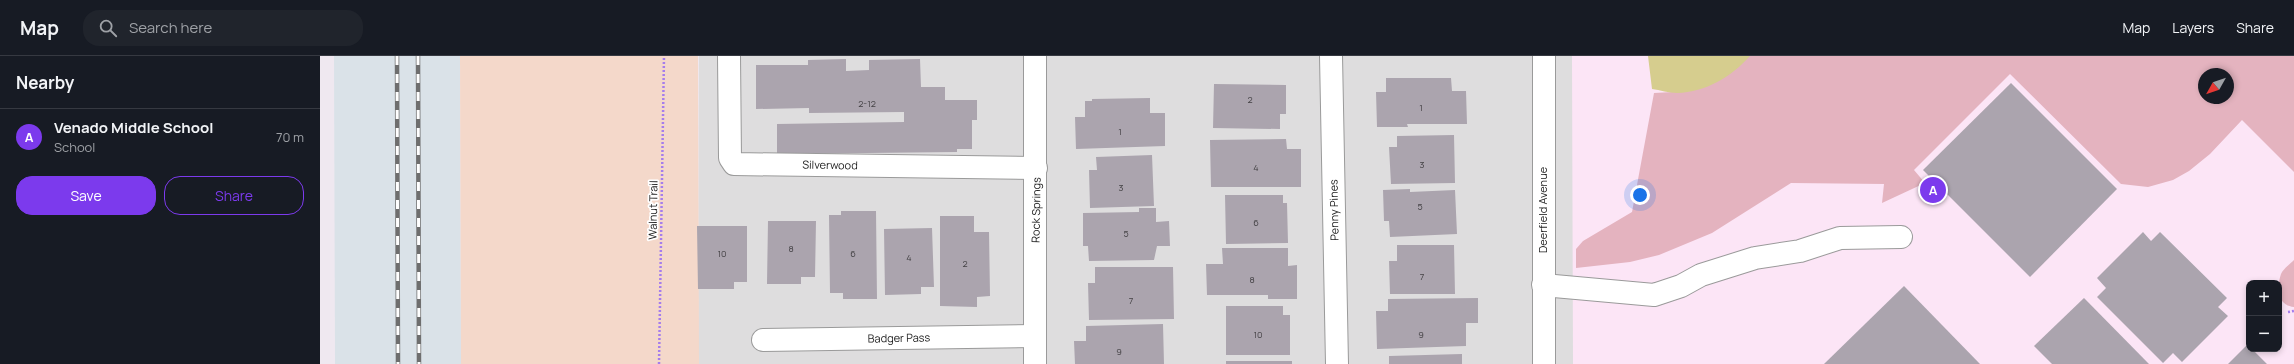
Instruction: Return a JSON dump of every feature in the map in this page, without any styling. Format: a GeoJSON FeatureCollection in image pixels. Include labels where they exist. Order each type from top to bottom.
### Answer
{"type":"FeatureCollection","features":[{"type":"Feature","properties":{"kind":"street","name":"Silverwood"},"geometry":{"type":"LineString","coordinates":[[729,56],[730,158],[734,164],[1036,168]]}},
{"type":"Feature","properties":{"kind":"street","name":"Rock Springs"},"geometry":{"type":"LineString","coordinates":[[1035,364],[1036,56]]}},
{"type":"Feature","properties":{"kind":"street","name":"Penny Pines"},"geometry":{"type":"LineString","coordinates":[[1331,56],[1337,364]]}},
{"type":"Feature","properties":{"kind":"street","name":"Deerfield Avenue"},"geometry":{"type":"LineString","coordinates":[[1544,56],[1544,364]]}},
{"type":"Feature","properties":{"kind":"street"},"geometry":{"type":"LineString","coordinates":[[1543,285],[1654,295],[1681,286],[1701,275],[1755,258],[1800,251],[1840,238],[1901,237]]}},
{"type":"Feature","properties":{"kind":"street","name":"Badger Pass"},"geometry":{"type":"LineString","coordinates":[[762,340],[1035,336]]}},
{"type":"Feature","properties":{"kind":"path","name":"Walnut Trail"},"geometry":{"type":"LineString","coordinates":[[659,364],[664,56]]}},
{"type":"Feature","properties":{"kind":"path"},"geometry":{"type":"LineString","coordinates":[[2288,312],[2294,311]]}},
{"type":"Feature","properties":{"kind":"shaded area"},"geometry":{"type":"Polygon","coordinates":[[[334,56],[460,56],[461,364],[335,364],[334,56]]]}},
{"type":"Feature","properties":{"kind":"shaded area"},"geometry":{"type":"Polygon","coordinates":[[[460,56],[698,56],[699,364],[461,364],[460,56]]]}},
{"type":"Feature","properties":{"kind":"shaded area"},"geometry":{"type":"Polygon","coordinates":[[[699,56],[2294,56],[2294,364],[698,364],[699,56]]]}},
{"type":"Feature","properties":{"kind":"shaded area"},"geometry":{"type":"Polygon","coordinates":[[[1572,56],[2294,56],[2294,364],[1573,364],[1572,56]]]}},
{"type":"Feature","properties":{"kind":"shaded area"},"geometry":{"type":"Polygon","coordinates":[[[1648,56],[1750,56],[1743,64],[1717,82],[1698,90],[1671,93],[1652,89],[1648,56]]]}},
{"type":"Feature","properties":{"kind":"shaded area"},"geometry":{"type":"Polygon","coordinates":[[[1744,56],[2294,56],[2294,172],[2242,120],[2210,154],[2189,171],[2173,180],[2148,187],[2121,184],[2010,74],[1914,170],[1925,183],[1882,203],[1884,184],[1791,183],[1712,233],[1659,255],[1630,262],[1576,268],[1576,249],[1583,241],[1632,212],[1654,93],[1691,91],[1744,56]]]}},
{"type":"Feature","properties":{"kind":"shaded area"},"geometry":{"type":"Polygon","coordinates":[[[2294,260],[2294,307],[2288,306],[2282,301],[2282,280],[2279,280],[2285,268],[2294,260]]]}},
{"type":"Feature","properties":{"kind":"building"},"geometry":{"type":"Polygon","coordinates":[[[846,59],[846,71],[869,70],[869,60],[920,59],[921,87],[945,87],[945,100],[977,100],[977,120],[972,120],[972,149],[957,149],[957,152],[777,154],[777,124],[904,122],[904,112],[809,113],[809,108],[756,109],[756,65],[808,65],[808,60],[846,59]]]}},
{"type":"Feature","properties":{"kind":"building"},"geometry":{"type":"Polygon","coordinates":[[[1386,78],[1451,78],[1452,91],[1466,91],[1467,124],[1407,124],[1408,127],[1377,127],[1376,92],[1386,92],[1386,78]]]}},
{"type":"Feature","properties":{"kind":"building"},"geometry":{"type":"Polygon","coordinates":[[[2011,83],[2117,189],[2030,277],[1923,170],[2011,83]]]}},
{"type":"Feature","properties":{"kind":"building"},"geometry":{"type":"Polygon","coordinates":[[[1214,84],[1286,85],[1286,114],[1280,114],[1280,129],[1213,128],[1214,84]]]}},
{"type":"Feature","properties":{"kind":"building"},"geometry":{"type":"Polygon","coordinates":[[[1150,98],[1150,113],[1165,113],[1165,146],[1076,149],[1075,117],[1085,117],[1085,101],[1092,101],[1092,99],[1150,98]]]}},
{"type":"Feature","properties":{"kind":"building"},"geometry":{"type":"Polygon","coordinates":[[[1454,135],[1455,183],[1391,184],[1389,147],[1397,147],[1397,136],[1454,135]]]}},
{"type":"Feature","properties":{"kind":"building"},"geometry":{"type":"Polygon","coordinates":[[[1286,139],[1287,149],[1301,149],[1301,187],[1211,187],[1210,140],[1286,139]]]}},
{"type":"Feature","properties":{"kind":"building"},"geometry":{"type":"Polygon","coordinates":[[[1152,155],[1154,206],[1090,208],[1089,170],[1097,170],[1096,157],[1152,155]]]}},
{"type":"Feature","properties":{"kind":"building"},"geometry":{"type":"Polygon","coordinates":[[[1410,189],[1410,192],[1455,190],[1457,234],[1390,237],[1389,221],[1384,221],[1383,190],[1410,189]]]}},
{"type":"Feature","properties":{"kind":"building"},"geometry":{"type":"Polygon","coordinates":[[[1225,195],[1283,195],[1283,203],[1287,203],[1288,243],[1226,244],[1225,195]]]}},
{"type":"Feature","properties":{"kind":"building"},"geometry":{"type":"Polygon","coordinates":[[[1139,208],[1156,208],[1156,222],[1169,221],[1170,246],[1157,246],[1154,260],[1089,261],[1088,246],[1083,246],[1083,213],[1139,212],[1139,208]]]}},
{"type":"Feature","properties":{"kind":"building"},"geometry":{"type":"Polygon","coordinates":[[[841,211],[876,211],[877,299],[843,299],[843,293],[830,293],[829,215],[841,215],[841,211]]]}},
{"type":"Feature","properties":{"kind":"building"},"geometry":{"type":"Polygon","coordinates":[[[940,216],[974,216],[974,232],[989,232],[990,296],[977,297],[977,307],[940,306],[940,216]]]}},
{"type":"Feature","properties":{"kind":"building"},"geometry":{"type":"Polygon","coordinates":[[[768,221],[816,221],[815,277],[801,277],[801,284],[767,284],[768,221]]]}},
{"type":"Feature","properties":{"kind":"building"},"geometry":{"type":"Polygon","coordinates":[[[697,226],[747,226],[747,282],[734,282],[734,289],[698,289],[697,226]]]}},
{"type":"Feature","properties":{"kind":"building"},"geometry":{"type":"Polygon","coordinates":[[[932,228],[934,287],[921,287],[921,294],[885,295],[884,229],[932,228]]]}},
{"type":"Feature","properties":{"kind":"building"},"geometry":{"type":"Polygon","coordinates":[[[2143,232],[2151,241],[2160,232],[2227,298],[2218,307],[2228,316],[2182,362],[2173,353],[2163,363],[2097,297],[2106,288],[2097,278],[2143,232]]]}},
{"type":"Feature","properties":{"kind":"building"},"geometry":{"type":"Polygon","coordinates":[[[1397,245],[1454,245],[1455,294],[1390,294],[1389,261],[1397,261],[1397,245]]]}},
{"type":"Feature","properties":{"kind":"building"},"geometry":{"type":"Polygon","coordinates":[[[1222,248],[1288,248],[1288,266],[1297,265],[1297,299],[1268,299],[1268,295],[1207,295],[1206,264],[1223,264],[1222,248]]]}},
{"type":"Feature","properties":{"kind":"building"},"geometry":{"type":"Polygon","coordinates":[[[1095,267],[1173,267],[1174,319],[1089,320],[1088,283],[1095,283],[1095,267]]]}},
{"type":"Feature","properties":{"kind":"building"},"geometry":{"type":"Polygon","coordinates":[[[1904,286],[1980,364],[1824,364],[1904,286]]]}},
{"type":"Feature","properties":{"kind":"building"},"geometry":{"type":"Polygon","coordinates":[[[1478,298],[1478,323],[1466,323],[1466,346],[1377,349],[1376,311],[1388,311],[1388,299],[1478,298]]]}},
{"type":"Feature","properties":{"kind":"building"},"geometry":{"type":"Polygon","coordinates":[[[2084,298],[2149,364],[2052,364],[2034,346],[2084,298]]]}},
{"type":"Feature","properties":{"kind":"building"},"geometry":{"type":"Polygon","coordinates":[[[1226,306],[1283,306],[1283,315],[1290,315],[1290,355],[1226,355],[1226,306]]]}},
{"type":"Feature","properties":{"kind":"building"},"geometry":{"type":"Polygon","coordinates":[[[1163,324],[1164,364],[1075,364],[1074,341],[1086,341],[1086,326],[1163,324]]]}},
{"type":"Feature","properties":{"kind":"building"},"geometry":{"type":"Polygon","coordinates":[[[2246,346],[2246,352],[2255,352],[2267,364],[2228,364],[2246,346]]]}},
{"type":"Feature","properties":{"kind":"building"},"geometry":{"type":"Polygon","coordinates":[[[1462,354],[1462,364],[1389,364],[1389,356],[1462,354]]]}},
{"type":"Feature","properties":{"kind":"building"},"geometry":{"type":"Polygon","coordinates":[[[1226,361],[1292,361],[1292,364],[1226,364],[1226,361]]]}},
{"type":"Feature","properties":{"kind":"railway"},"geometry":{"type":"LineString","coordinates":[[397,56],[398,364]]}},
{"type":"Feature","properties":{"kind":"railway"},"geometry":{"type":"LineString","coordinates":[[418,56],[419,364]]}},
{"type":"Feature","properties":{"kind":"place","name":"Venado Middle School"},"geometry":{"type":"Point","coordinates":[1933,190]}}]}
